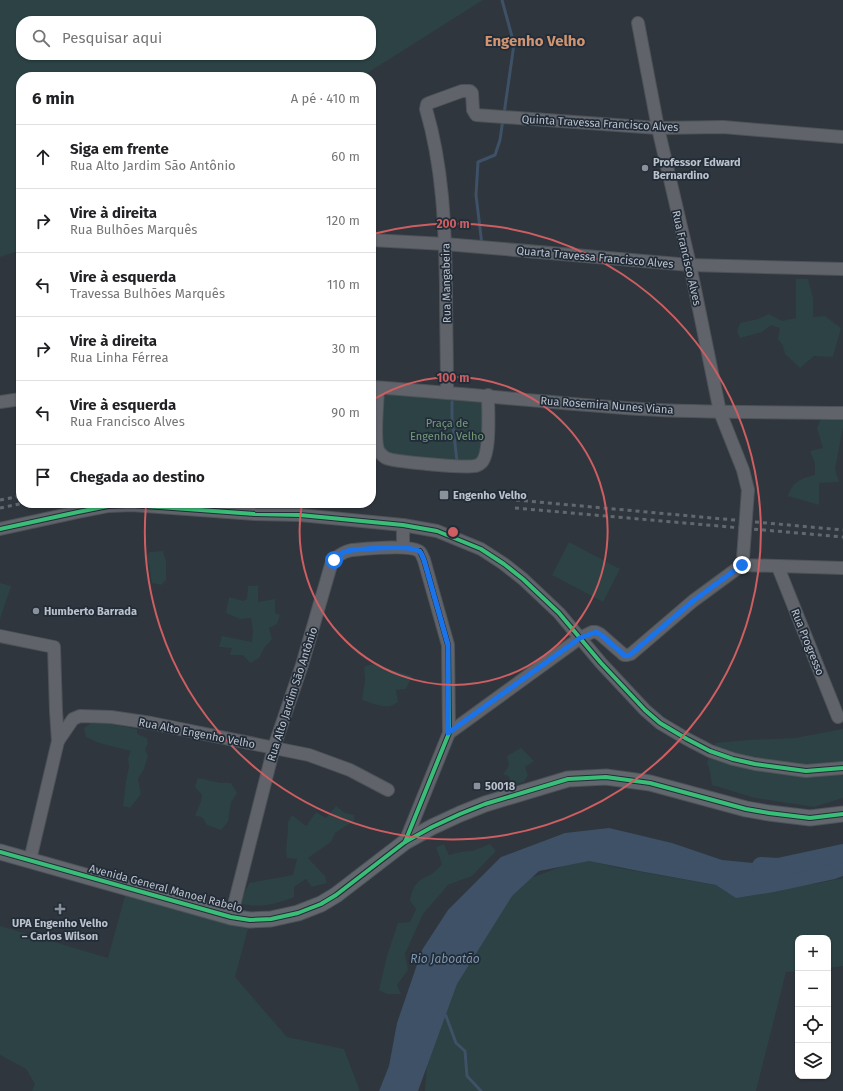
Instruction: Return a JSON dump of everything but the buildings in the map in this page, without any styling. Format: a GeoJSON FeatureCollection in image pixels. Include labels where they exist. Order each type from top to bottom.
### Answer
{"type":"FeatureCollection","features":[{"type":"Feature","properties":{"kind":"main road","name":"Avenida General Manoel Rabelo"},"geometry":{"type":"LineString","coordinates":[[1,856],[30,860],[231,917],[250,920],[271,919],[298,913],[321,904],[336,895],[405,842],[460,814],[485,804],[568,779],[606,777],[650,783],[769,814],[810,818],[843,814]]}},
{"type":"Feature","properties":{"kind":"street","name":"Rua Francisco Alves"},"geometry":{"type":"LineString","coordinates":[[638,23],[658,128],[690,265],[720,412],[743,470],[748,490],[742,561]]}},
{"type":"Feature","properties":{"kind":"street","name":"Quinta Travessa Francisco Alves"},"geometry":{"type":"LineString","coordinates":[[427,104],[462,91],[470,91],[473,96],[474,113],[476,115],[658,128],[723,128],[843,138]]}},
{"type":"Feature","properties":{"kind":"street","name":"Rua Mangabeira"},"geometry":{"type":"LineString","coordinates":[[427,104],[426,109],[435,143],[441,180],[445,244],[447,393]]}},
{"type":"Feature","properties":{"kind":"street","name":"Quarta Travessa Francisco Alves"},"geometry":{"type":"LineString","coordinates":[[376,240],[445,244],[690,265],[843,269]]}},
{"type":"Feature","properties":{"kind":"street","name":"Rua Rosemira Nunes Viana"},"geometry":{"type":"LineString","coordinates":[[376,387],[488,395],[641,409],[720,412],[843,413]]}},
{"type":"Feature","properties":{"kind":"street"},"geometry":{"type":"LineString","coordinates":[[376,443],[379,452],[386,458],[444,465],[474,466],[480,464],[485,458],[487,448],[488,395]]}},
{"type":"Feature","properties":{"kind":"street"},"geometry":{"type":"LineString","coordinates":[[0,402],[16,400]]}},
{"type":"Feature","properties":{"kind":"street"},"geometry":{"type":"LineString","coordinates":[[0,529],[98,508]]}},
{"type":"Feature","properties":{"kind":"street"},"geometry":{"type":"LineString","coordinates":[[173,508],[255,514],[300,514],[403,524],[436,531],[454,537],[481,549],[498,560],[544,597],[624,689],[655,719],[687,739],[710,751],[733,759],[781,768],[806,771],[843,768]]}},
{"type":"Feature","properties":{"kind":"street"},"geometry":{"type":"LineString","coordinates":[[403,524],[403,547]]}},
{"type":"Feature","properties":{"kind":"street","name":"Rua Alto Jardim São Antônio"},"geometry":{"type":"LineString","coordinates":[[231,917],[274,747],[302,665],[331,565],[334,560],[344,552],[352,550],[403,547],[413,548],[420,552],[424,560],[448,645],[448,733]]}},
{"type":"Feature","properties":{"kind":"street"},"geometry":{"type":"LineString","coordinates":[[405,842],[448,733],[580,638],[596,632],[621,653],[627,656],[742,561],[778,567],[843,568]]}},
{"type":"Feature","properties":{"kind":"street","name":"Rua Progresso"},"geometry":{"type":"LineString","coordinates":[[778,567],[838,717]]}},
{"type":"Feature","properties":{"kind":"street"},"geometry":{"type":"LineString","coordinates":[[0,636],[54,647],[58,741],[30,860]]}},
{"type":"Feature","properties":{"kind":"street","name":"Rua Alto Engenho Velho"},"geometry":{"type":"LineString","coordinates":[[58,741],[73,720],[80,716],[111,717],[152,723],[309,755],[336,764],[367,778],[388,790]]}},
{"type":"Feature","properties":{"kind":"green space"},"geometry":{"type":"Polygon","coordinates":[[[0,0],[483,0],[369,72],[16,72],[16,252],[0,257],[0,0]]]}},
{"type":"Feature","properties":{"kind":"green space"},"geometry":{"type":"Polygon","coordinates":[[[796,279],[808,279],[813,298],[813,317],[825,316],[841,328],[833,357],[814,356],[800,368],[785,354],[783,346],[778,339],[780,328],[771,325],[762,332],[740,338],[737,331],[740,323],[758,319],[769,314],[782,321],[796,318],[796,279]]]}},
{"type":"Feature","properties":{"kind":"green space","name":"Praça de Engenho Velho"},"geometry":{"type":"Polygon","coordinates":[[[385,394],[486,402],[482,457],[478,463],[384,455],[380,447],[385,394]]]}},
{"type":"Feature","properties":{"kind":"green space"},"geometry":{"type":"Polygon","coordinates":[[[821,419],[843,419],[843,428],[835,469],[839,482],[819,483],[819,505],[788,496],[792,487],[798,481],[815,475],[815,464],[810,451],[823,448],[817,428],[821,419]]]}},
{"type":"Feature","properties":{"kind":"green space"},"geometry":{"type":"Polygon","coordinates":[[[569,542],[620,569],[603,602],[552,575],[569,542]]]}},
{"type":"Feature","properties":{"kind":"green space"},"geometry":{"type":"Polygon","coordinates":[[[163,551],[166,561],[166,580],[161,585],[152,583],[149,566],[145,557],[150,552],[163,551]]]}},
{"type":"Feature","properties":{"kind":"green space"},"geometry":{"type":"Polygon","coordinates":[[[0,583],[11,586],[0,619],[0,583]]]}},
{"type":"Feature","properties":{"kind":"green space"},"geometry":{"type":"Polygon","coordinates":[[[248,586],[258,586],[258,602],[275,599],[275,613],[280,615],[277,624],[269,628],[272,639],[264,648],[259,658],[250,663],[243,655],[230,655],[232,648],[219,647],[222,636],[252,642],[253,630],[251,618],[240,619],[226,613],[229,597],[243,601],[247,599],[248,586]]]}},
{"type":"Feature","properties":{"kind":"green space"},"geometry":{"type":"Polygon","coordinates":[[[372,664],[412,676],[406,689],[396,690],[398,702],[394,705],[381,706],[362,700],[365,680],[364,667],[372,664]]]}},
{"type":"Feature","properties":{"kind":"green space"},"geometry":{"type":"Polygon","coordinates":[[[90,724],[110,724],[137,729],[137,734],[147,738],[148,744],[145,749],[148,756],[144,769],[138,779],[141,794],[130,808],[123,806],[129,767],[128,758],[131,751],[99,743],[86,737],[84,728],[90,724]]]}},
{"type":"Feature","properties":{"kind":"green space"},"geometry":{"type":"Polygon","coordinates":[[[843,729],[843,798],[814,807],[755,798],[712,785],[707,762],[715,743],[795,738],[843,729]]]}},
{"type":"Feature","properties":{"kind":"green space"},"geometry":{"type":"Polygon","coordinates":[[[521,748],[534,761],[525,767],[528,775],[524,782],[513,784],[508,776],[503,774],[509,766],[507,756],[521,748]]]}},
{"type":"Feature","properties":{"kind":"green space"},"geometry":{"type":"Polygon","coordinates":[[[198,778],[221,783],[231,783],[237,793],[231,802],[228,822],[221,830],[207,825],[202,817],[195,816],[202,795],[195,787],[198,778]]]}},
{"type":"Feature","properties":{"kind":"green space"},"geometry":{"type":"Polygon","coordinates":[[[336,806],[345,813],[354,815],[354,821],[335,833],[331,842],[308,858],[325,876],[327,883],[312,887],[306,879],[294,887],[294,897],[288,900],[261,906],[240,903],[249,883],[293,875],[297,859],[287,858],[286,850],[288,822],[292,815],[306,826],[316,812],[326,818],[336,806]]]}},
{"type":"Feature","properties":{"kind":"green space"},"geometry":{"type":"Polygon","coordinates":[[[444,844],[449,855],[472,851],[490,844],[496,851],[472,876],[448,885],[423,914],[405,954],[408,970],[397,985],[401,994],[387,994],[379,990],[387,956],[398,923],[410,922],[416,909],[410,901],[412,892],[419,882],[432,874],[442,864],[436,847],[444,844]]]}},
{"type":"Feature","properties":{"kind":"green space"},"geometry":{"type":"Polygon","coordinates":[[[582,859],[619,868],[721,886],[814,884],[843,878],[843,966],[831,968],[831,935],[795,935],[795,971],[786,972],[756,1091],[425,1091],[432,1004],[506,887],[582,859]]]}},
{"type":"Feature","properties":{"kind":"green space"},"geometry":{"type":"Polygon","coordinates":[[[126,892],[165,907],[248,929],[235,977],[287,1037],[344,1049],[360,1091],[32,1091],[35,1084],[26,1069],[0,1055],[0,926],[108,958],[126,892]]]}},
{"type":"Feature","properties":{"kind":"water","name":"Rio Jaboatão"},"geometry":{"type":"Polygon","coordinates":[[[609,828],[672,843],[722,860],[807,868],[843,856],[843,876],[774,892],[736,898],[716,885],[589,861],[539,871],[512,896],[457,984],[418,1091],[379,1091],[389,1066],[397,1023],[422,950],[448,910],[501,857],[565,833],[609,828]]]}},
{"type":"Feature","properties":{"kind":"waterway"},"geometry":{"type":"LineString","coordinates":[[502,0],[514,44],[504,114]]}},
{"type":"Feature","properties":{"kind":"waterway"},"geometry":{"type":"LineString","coordinates":[[482,245],[476,195],[478,162],[495,155],[500,140],[503,119]]}},
{"type":"Feature","properties":{"kind":"waterway"},"geometry":{"type":"LineString","coordinates":[[452,402],[452,418],[457,461]]}},
{"type":"Feature","properties":{"kind":"waterway","name":"Rio Jaboatão"},"geometry":{"type":"LineString","coordinates":[[761,866],[778,867],[843,853]]}},
{"type":"Feature","properties":{"kind":"waterway"},"geometry":{"type":"LineString","coordinates":[[444,1013],[456,1043],[465,1051],[467,1076],[481,1091]]}},
{"type":"Feature","properties":{"kind":"railway"},"geometry":{"type":"LineString","coordinates":[[0,500],[16,497]]}},
{"type":"Feature","properties":{"kind":"railway"},"geometry":{"type":"LineString","coordinates":[[516,500],[843,530]]}},
{"type":"Feature","properties":{"kind":"railway"},"geometry":{"type":"LineString","coordinates":[[0,508],[16,505]]}},
{"type":"Feature","properties":{"kind":"railway"},"geometry":{"type":"LineString","coordinates":[[515,508],[843,537]]}},
{"type":"Feature","properties":{"kind":"cycle path"},"geometry":{"type":"LineString","coordinates":[[0,529],[98,508]]}},
{"type":"Feature","properties":{"kind":"cycle path"},"geometry":{"type":"LineString","coordinates":[[173,508],[255,514],[300,515],[403,525],[437,531],[481,549],[523,579],[559,613],[601,663],[645,710],[660,723],[687,739],[710,751],[733,759],[755,764],[806,771],[843,768]]}},
{"type":"Feature","properties":{"kind":"cycle path"},"geometry":{"type":"LineString","coordinates":[[405,842],[449,733],[448,645],[424,560],[420,551]]}},
{"type":"Feature","properties":{"kind":"cycle path"},"geometry":{"type":"LineString","coordinates":[[0,852],[231,917],[250,920],[271,919],[298,913],[321,904],[336,895],[405,842],[432,827],[485,804],[568,779],[606,777],[650,783],[746,809],[769,813],[810,818],[843,814]]}},
{"type":"Feature","properties":{"kind":"place","name":"Professor Edward Bernardino"},"geometry":{"type":"Point","coordinates":[645,168]}},
{"type":"Feature","properties":{"kind":"place","name":"Engenho Velho"},"geometry":{"type":"Point","coordinates":[444,495]}},
{"type":"Feature","properties":{"kind":"place","name":"Humberto Barrada"},"geometry":{"type":"Point","coordinates":[36,611]}},
{"type":"Feature","properties":{"kind":"place","name":"50018"},"geometry":{"type":"Point","coordinates":[477,786]}},
{"type":"Feature","properties":{"kind":"place","name":"UPA Engenho Velho – Carlos Wilson"},"geometry":{"type":"Point","coordinates":[60,909]}},
{"type":"Feature","properties":{"kind":"district","name":"Engenho Velho"},"geometry":{"type":"Point","coordinates":[535,41]}},
{"type":"Feature","properties":{"kind":"route"},"geometry":{"type":"LineString","coordinates":[[334,560],[337,556],[344,552],[373,548],[403,547],[413,548],[420,552],[424,560],[448,645],[448,733],[580,638],[592,632],[600,634],[624,655],[627,656],[631,654],[693,601],[742,565]]}}]}
